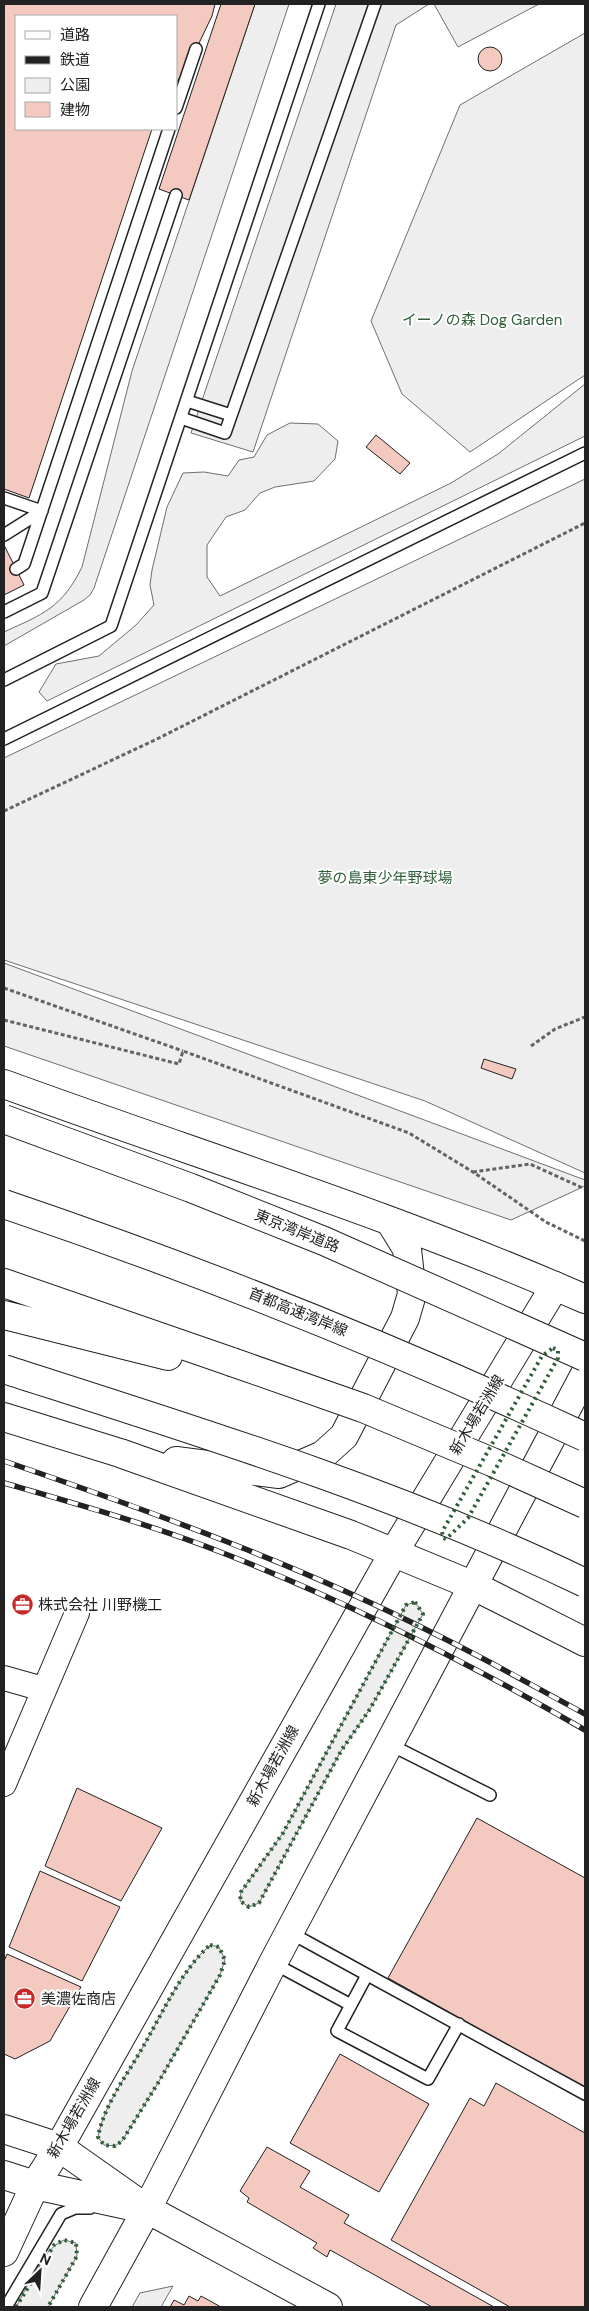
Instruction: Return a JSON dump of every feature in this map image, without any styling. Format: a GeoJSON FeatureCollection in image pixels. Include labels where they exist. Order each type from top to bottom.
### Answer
{"type":"FeatureCollection","features":[{"type":"Feature","properties":{"kind":"main road"},"geometry":{"type":"LineString","coordinates":[[4,1084],[392,1223],[585,1299]]}},
{"type":"Feature","properties":{"kind":"main road","name":"東京湾岸道路"},"geometry":{"type":"LineString","coordinates":[[4,1119],[191,1188],[324,1241],[585,1356]]}},
{"type":"Feature","properties":{"kind":"main road","name":"首都高速湾岸線"},"geometry":{"type":"LineString","coordinates":[[4,1204],[205,1275],[353,1334],[585,1437]]}},
{"type":"Feature","properties":{"kind":"main road"},"geometry":{"type":"LineString","coordinates":[[120,1453],[278,1474],[323,1455],[344,1436],[405,1318],[412,1294],[407,1249],[392,1223]]}},
{"type":"Feature","properties":{"kind":"main road"},"geometry":{"type":"LineString","coordinates":[[4,1283],[364,1408],[585,1504]]}},
{"type":"Feature","properties":{"kind":"main road","name":"新木場若洲線"},"geometry":{"type":"LineString","coordinates":[[4,2252],[35,2185],[59,2147],[394,1552],[555,1286]]}},
{"type":"Feature","properties":{"kind":"main road"},"geometry":{"type":"LineString","coordinates":[[4,1315],[177,1358],[232,1362]]}},
{"type":"Feature","properties":{"kind":"main road"},"geometry":{"type":"LineString","coordinates":[[4,1369],[171,1422],[358,1486],[585,1583]]}},
{"type":"Feature","properties":{"kind":"main road"},"geometry":{"type":"LineString","coordinates":[[94,2307],[147,2209],[273,1962],[585,1374]]}},
{"type":"Feature","properties":{"kind":"main road"},"geometry":{"type":"LineString","coordinates":[[4,1417],[120,1453],[394,1552],[474,1586],[585,1642]]}},
{"type":"Feature","properties":{"kind":"main road"},"geometry":{"type":"LineString","coordinates":[[4,2129],[59,2147],[147,2209],[328,2307]]}},
{"type":"Feature","properties":{"kind":"main road"},"geometry":{"type":"LineString","coordinates":[[4,2175],[35,2185],[147,2209]]}},
{"type":"Feature","properties":{"kind":"street"},"geometry":{"type":"LineString","coordinates":[[4,1784],[77,1613]]}},
{"type":"Feature","properties":{"kind":"street"},"geometry":{"type":"LineString","coordinates":[[4,1678],[43,1689]]}},
{"type":"Feature","properties":{"kind":"lane"},"geometry":{"type":"LineString","coordinates":[[4,680],[111,626],[319,4]]}},
{"type":"Feature","properties":{"kind":"lane"},"geometry":{"type":"LineString","coordinates":[[181,418],[225,433],[375,4]]}},
{"type":"Feature","properties":{"kind":"lane"},"geometry":{"type":"LineString","coordinates":[[178,102],[196,49]]}},
{"type":"Feature","properties":{"kind":"lane"},"geometry":{"type":"LineString","coordinates":[[16,568],[24,564],[169,130]]}},
{"type":"Feature","properties":{"kind":"lane"},"geometry":{"type":"LineString","coordinates":[[4,612],[42,593],[176,195]]}},
{"type":"Feature","properties":{"kind":"lane"},"geometry":{"type":"LineString","coordinates":[[186,401],[231,415]]}},
{"type":"Feature","properties":{"kind":"lane"},"geometry":{"type":"LineString","coordinates":[[4,739],[585,452]]}},
{"type":"Feature","properties":{"kind":"lane"},"geometry":{"type":"LineString","coordinates":[[7,502],[42,510]]}},
{"type":"Feature","properties":{"kind":"lane"},"geometry":{"type":"LineString","coordinates":[[4,535],[42,510]]}},
{"type":"Feature","properties":{"kind":"lane"},"geometry":{"type":"LineString","coordinates":[[389,1744],[490,1795]]}},
{"type":"Feature","properties":{"kind":"lane"},"geometry":{"type":"LineString","coordinates":[[289,1932],[585,2094]]}},
{"type":"Feature","properties":{"kind":"lane"},"geometry":{"type":"LineString","coordinates":[[273,1962],[351,2005]]}},
{"type":"Feature","properties":{"kind":"lane"},"geometry":{"type":"LineString","coordinates":[[367,1975],[337,2031],[428,2079],[459,2024]]}},
{"type":"Feature","properties":{"kind":"lane"},"geometry":{"type":"LineString","coordinates":[[6,2307],[61,2214],[75,2208],[147,2209]]}},
{"type":"Feature","properties":{"kind":"path"},"geometry":{"type":"LineString","coordinates":[[4,811],[157,739],[585,523]]}},
{"type":"Feature","properties":{"kind":"path"},"geometry":{"type":"LineString","coordinates":[[4,988],[409,1132],[473,1172],[546,1222],[585,1241]]}},
{"type":"Feature","properties":{"kind":"path"},"geometry":{"type":"LineString","coordinates":[[531,1046],[554,1029],[585,1017]]}},
{"type":"Feature","properties":{"kind":"path"},"geometry":{"type":"LineString","coordinates":[[4,1020],[179,1064],[183,1051]]}},
{"type":"Feature","properties":{"kind":"path"},"geometry":{"type":"LineString","coordinates":[[473,1172],[530,1164],[585,1189]]}},
{"type":"Feature","properties":{"kind":"green space"},"geometry":{"type":"Polygon","coordinates":[[[255,4],[289,4],[94,588],[84,600],[4,646],[4,632],[41,614],[59,601],[75,581],[82,567],[132,371],[255,4]]]}},
{"type":"Feature","properties":{"kind":"green space"},"geometry":{"type":"Polygon","coordinates":[[[434,4],[539,4],[458,47],[434,4]]]}},
{"type":"Feature","properties":{"kind":"green space","name":"イーノの森 Dog Garden"},"geometry":{"type":"Polygon","coordinates":[[[585,33],[585,375],[470,452],[402,394],[371,321],[460,105],[585,33]]]}},
{"type":"Feature","properties":{"kind":"green space"},"geometry":{"type":"Polygon","coordinates":[[[585,384],[585,436],[47,701],[39,692],[56,664],[99,656],[136,625],[154,605],[150,585],[152,570],[167,507],[183,473],[204,472],[228,476],[239,460],[254,457],[267,435],[290,423],[318,424],[338,441],[335,459],[314,481],[275,487],[260,493],[245,510],[226,517],[207,545],[207,577],[220,596],[451,483],[498,454],[585,384]]]}},
{"type":"Feature","properties":{"kind":"green space","name":"夢の島東少年野球場"},"geometry":{"type":"Polygon","coordinates":[[[585,479],[585,1173],[425,1101],[4,960],[4,758],[585,479]]]}},
{"type":"Feature","properties":{"kind":"green space"},"geometry":{"type":"Polygon","coordinates":[[[4,963],[585,1180],[585,1186],[511,1220],[4,1046],[4,963]]]}},
{"type":"Feature","properties":{"kind":"green space"},"geometry":{"type":"Polygon","coordinates":[[[415,1602],[423,1614],[370,1709],[341,1751],[259,1903],[249,1907],[240,1901],[241,1892],[283,1833],[406,1605],[415,1602]]]}},
{"type":"Feature","properties":{"kind":"green space"},"geometry":{"type":"Polygon","coordinates":[[[210,1945],[219,1947],[225,1960],[220,1975],[158,2083],[122,2141],[115,2146],[104,2145],[98,2137],[105,2113],[111,2101],[181,1979],[210,1945]]]}},
{"type":"Feature","properties":{"kind":"green space"},"geometry":{"type":"Polygon","coordinates":[[[64,2240],[76,2243],[77,2256],[48,2307],[16,2307],[42,2260],[48,2252],[64,2240]]]}},
{"type":"Feature","properties":{"kind":"green space"},"geometry":{"type":"Polygon","coordinates":[[[173,2286],[161,2307],[132,2307],[140,2293],[173,2286]]]}},
{"type":"Feature","properties":{"kind":"shaded area"},"geometry":{"type":"Polygon","coordinates":[[[336,4],[429,4],[396,25],[253,452],[191,433],[336,4]]]}},
{"type":"Feature","properties":{"kind":"building"},"geometry":{"type":"Polygon","coordinates":[[[4,4],[215,4],[212,16],[189,64],[178,80],[178,15],[15,15],[15,130],[152,130],[29,498],[4,489],[4,4]]]}},
{"type":"Feature","properties":{"kind":"building"},"geometry":{"type":"Polygon","coordinates":[[[221,4],[255,4],[189,200],[159,189],[221,4]]]}},
{"type":"Feature","properties":{"kind":"building"},"geometry":{"type":"Polygon","coordinates":[[[490,47],[499,50],[502,59],[499,68],[490,71],[481,68],[478,59],[481,50],[490,47]]]}},
{"type":"Feature","properties":{"kind":"building"},"geometry":{"type":"Polygon","coordinates":[[[376,435],[410,463],[400,474],[366,447],[376,435]]]}},
{"type":"Feature","properties":{"kind":"building"},"geometry":{"type":"Polygon","coordinates":[[[4,545],[24,585],[4,595],[4,545]]]}},
{"type":"Feature","properties":{"kind":"building"},"geometry":{"type":"Polygon","coordinates":[[[484,1059],[516,1069],[512,1079],[481,1068],[484,1059]]]}},
{"type":"Feature","properties":{"kind":"building"},"geometry":{"type":"Polygon","coordinates":[[[77,1788],[162,1828],[121,1901],[45,1866],[77,1788]]]}},
{"type":"Feature","properties":{"kind":"building"},"geometry":{"type":"Polygon","coordinates":[[[477,1818],[585,1878],[585,2088],[388,1978],[477,1818]]]}},
{"type":"Feature","properties":{"kind":"building"},"geometry":{"type":"Polygon","coordinates":[[[40,1871],[120,1907],[82,1981],[9,1947],[40,1871]]]}},
{"type":"Feature","properties":{"kind":"building"},"geometry":{"type":"Polygon","coordinates":[[[7,1954],[81,1987],[50,2041],[15,2059],[4,2054],[4,1961],[7,1954]]]}},
{"type":"Feature","properties":{"kind":"building"},"geometry":{"type":"Polygon","coordinates":[[[340,2054],[429,2104],[379,2192],[290,2143],[340,2054]]]}},
{"type":"Feature","properties":{"kind":"building"},"geometry":{"type":"Polygon","coordinates":[[[496,2083],[585,2133],[585,2307],[510,2307],[391,2240],[470,2098],[484,2106],[496,2083]]]}},
{"type":"Feature","properties":{"kind":"building"},"geometry":{"type":"Polygon","coordinates":[[[267,2147],[310,2171],[300,2187],[349,2215],[344,2223],[494,2307],[432,2307],[330,2250],[327,2257],[313,2248],[317,2243],[247,2202],[249,2198],[240,2191],[267,2147]]]}},
{"type":"Feature","properties":{"kind":"building"},"geometry":{"type":"Polygon","coordinates":[[[189,2296],[198,2301],[201,2296],[221,2307],[170,2307],[174,2300],[184,2305],[189,2296]]]}},
{"type":"Feature","properties":{"kind":"railway"},"geometry":{"type":"LineString","coordinates":[[4,1461],[168,1519],[330,1584],[492,1663],[585,1714]]}},
{"type":"Feature","properties":{"kind":"railway"},"geometry":{"type":"LineString","coordinates":[[4,1483],[169,1533],[270,1572],[362,1613],[452,1657],[585,1730]]}},
{"type":"Feature","properties":{"kind":"hedge"},"geometry":{"type":"LineString","coordinates":[[553,1348],[558,1350],[558,1358],[468,1518],[446,1539],[443,1538],[442,1532],[542,1356],[553,1348]]}},
{"type":"Feature","properties":{"kind":"hedge"},"geometry":{"type":"LineString","coordinates":[[415,1602],[423,1614],[370,1709],[341,1751],[259,1903],[249,1907],[240,1901],[241,1892],[283,1833],[406,1605],[415,1602]]}},
{"type":"Feature","properties":{"kind":"hedge"},"geometry":{"type":"LineString","coordinates":[[210,1945],[219,1947],[225,1960],[220,1975],[158,2083],[122,2141],[115,2146],[104,2145],[98,2137],[105,2113],[111,2101],[181,1979],[210,1945]]}},
{"type":"Feature","properties":{"kind":"hedge"},"geometry":{"type":"LineString","coordinates":[[16,2307],[54,2245],[64,2240],[76,2243],[77,2256],[48,2307]]}},
{"type":"Feature","properties":{"kind":"place","name":"株式会社 川野機工"},"geometry":{"type":"Point","coordinates":[22,1605]}},
{"type":"Feature","properties":{"kind":"place","name":"美濃佐商店"},"geometry":{"type":"Point","coordinates":[25,1999]}}]}
